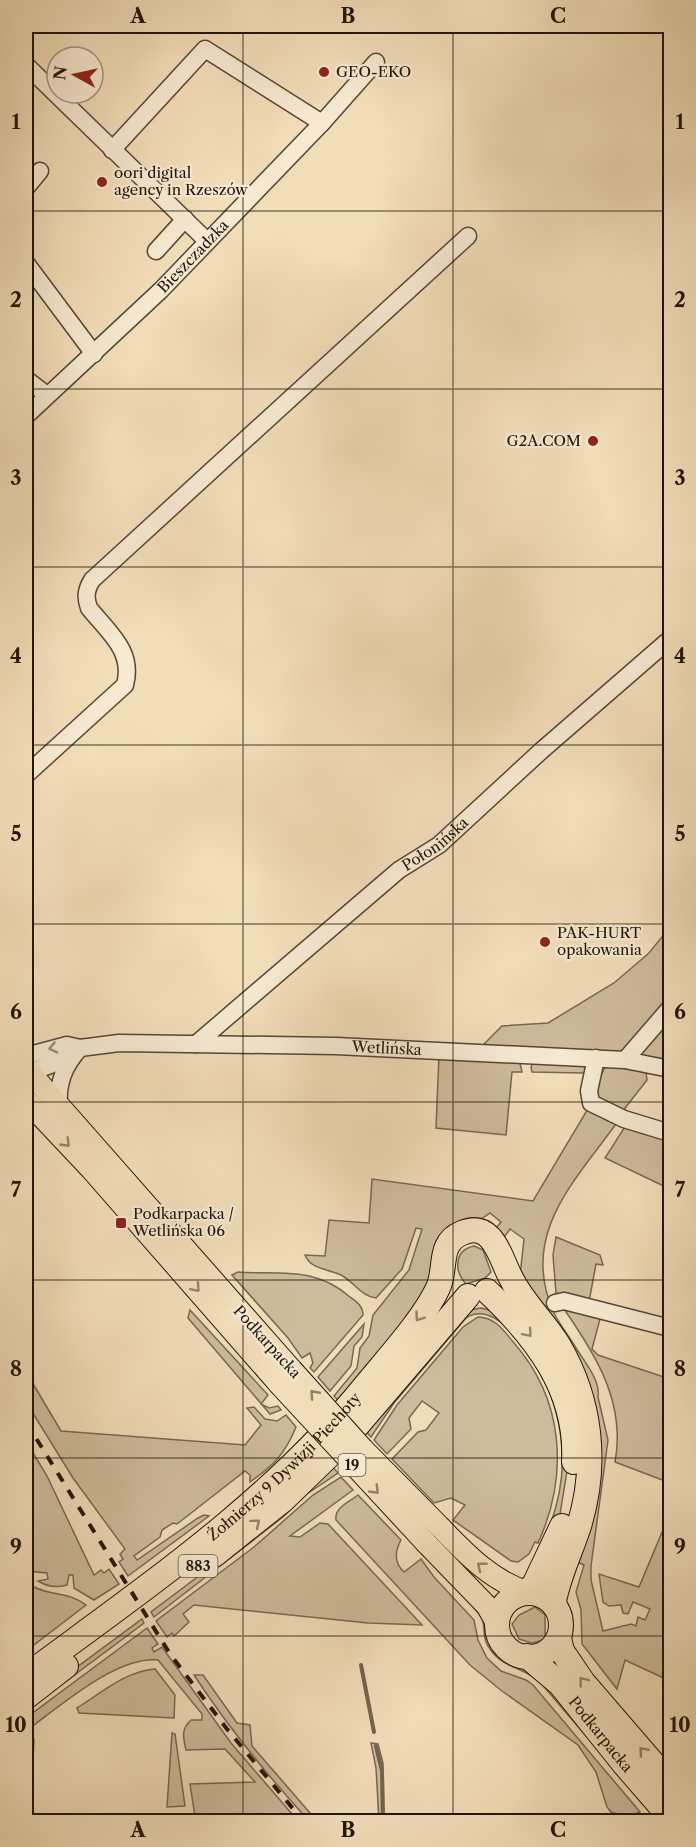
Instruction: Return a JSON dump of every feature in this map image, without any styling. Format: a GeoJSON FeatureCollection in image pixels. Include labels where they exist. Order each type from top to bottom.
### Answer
{"type":"FeatureCollection","features":[{"type":"Feature","properties":{"kind":"highway","name":"883"},"geometry":{"type":"LineString","coordinates":[[443,1265],[444,1252],[454,1237],[462,1232],[480,1231],[498,1247],[517,1290],[559,1346],[574,1377],[587,1416],[590,1452],[585,1506],[554,1601]]}},
{"type":"Feature","properties":{"kind":"highway"},"geometry":{"type":"LineString","coordinates":[[443,1265],[451,1284],[478,1293],[528,1333],[545,1355],[564,1396],[573,1441],[572,1488],[564,1520],[550,1556],[528,1592],[506,1605],[496,1622]]}},
{"type":"Feature","properties":{"kind":"highway","name":"Żołnierzy 9 Dywizji Piechoty"},"geometry":{"type":"LineString","coordinates":[[26,1676],[190,1555],[306,1454],[383,1365],[432,1299],[439,1287],[443,1265]]}},
{"type":"Feature","properties":{"kind":"highway","name":"883"},"geometry":{"type":"LineString","coordinates":[[478,1293],[501,1282],[506,1269]]}},
{"type":"Feature","properties":{"kind":"highway","name":"Żołnierzy 9 Dywizji Piechoty"},"geometry":{"type":"LineString","coordinates":[[26,1697],[248,1530],[283,1500],[344,1441],[478,1293]]}},
{"type":"Feature","properties":{"kind":"highway","name":"19"},"geometry":{"type":"LineString","coordinates":[[528,1592],[538,1593],[554,1601]]}},
{"type":"Feature","properties":{"kind":"highway"},"geometry":{"type":"LineString","coordinates":[[527,1656],[549,1649],[559,1638],[560,1620],[554,1601]]}},
{"type":"Feature","properties":{"kind":"highway","name":"19"},"geometry":{"type":"LineString","coordinates":[[496,1622],[502,1642],[510,1650],[527,1656]]}},
{"type":"Feature","properties":{"kind":"highway","name":"Podkarpacka"},"geometry":{"type":"LineString","coordinates":[[559,1638],[562,1651],[583,1682],[670,1783]]}},
{"type":"Feature","properties":{"kind":"highway","name":"Podkarpacka"},"geometry":{"type":"LineString","coordinates":[[527,1656],[560,1684],[624,1764],[670,1816]]}},
{"type":"Feature","properties":{"kind":"main road","name":"Podkarpacka"},"geometry":{"type":"LineString","coordinates":[[26,1068],[286,1377]]}},
{"type":"Feature","properties":{"kind":"main road","name":"Podkarpacka"},"geometry":{"type":"LineString","coordinates":[[26,1100],[434,1536],[487,1606],[496,1622]]}},
{"type":"Feature","properties":{"kind":"main road","name":"Podkarpacka"},"geometry":{"type":"LineString","coordinates":[[434,1536],[462,1551],[500,1581],[528,1592]]}},
{"type":"Feature","properties":{"kind":"street"},"geometry":{"type":"LineString","coordinates":[[112,150],[205,49],[322,123]]}},
{"type":"Feature","properties":{"kind":"street","name":"Bieszczadzka"},"geometry":{"type":"LineString","coordinates":[[26,416],[161,290],[322,123],[376,62]]}},
{"type":"Feature","properties":{"kind":"street"},"geometry":{"type":"LineString","coordinates":[[26,64],[207,241]]}},
{"type":"Feature","properties":{"kind":"street"},"geometry":{"type":"LineString","coordinates":[[26,188],[40,171]]}},
{"type":"Feature","properties":{"kind":"street"},"geometry":{"type":"LineString","coordinates":[[156,251],[179,214]]}},
{"type":"Feature","properties":{"kind":"street"},"geometry":{"type":"LineString","coordinates":[[26,775],[125,685],[128,662],[122,648],[89,608],[86,601],[86,593],[92,580],[468,236]]}},
{"type":"Feature","properties":{"kind":"street"},"geometry":{"type":"LineString","coordinates":[[26,263],[94,354]]}},
{"type":"Feature","properties":{"kind":"street"},"geometry":{"type":"LineString","coordinates":[[26,379],[47,395]]}},
{"type":"Feature","properties":{"kind":"street","name":"Połonińska"},"geometry":{"type":"LineString","coordinates":[[196,1044],[399,870],[439,845],[541,751],[670,639]]}},
{"type":"Feature","properties":{"kind":"street"},"geometry":{"type":"LineString","coordinates":[[625,1059],[670,1008]]}},
{"type":"Feature","properties":{"kind":"street","name":"Wetlińska"},"geometry":{"type":"LineString","coordinates":[[26,1068],[110,1043],[336,1046],[625,1059],[670,1069]]}},
{"type":"Feature","properties":{"kind":"street"},"geometry":{"type":"LineString","coordinates":[[60,1107],[59,1084],[76,1053]]}},
{"type":"Feature","properties":{"kind":"street"},"geometry":{"type":"LineString","coordinates":[[596,1058],[589,1090],[591,1103],[624,1119],[670,1133]]}},
{"type":"Feature","properties":{"kind":"street"},"geometry":{"type":"LineString","coordinates":[[555,1303],[564,1301],[670,1328]]}},
{"type":"Feature","properties":{"kind":"shaded area"},"geometry":{"type":"Polygon","coordinates":[[[670,927],[670,1000],[620,1053],[481,1047],[502,1026],[548,1023],[614,983],[649,953],[670,927]]]}},
{"type":"Feature","properties":{"kind":"shaded area"},"geometry":{"type":"Polygon","coordinates":[[[670,1014],[670,1064],[643,1059],[637,1049],[670,1014]]]}},
{"type":"Feature","properties":{"kind":"shaded area"},"geometry":{"type":"Polygon","coordinates":[[[439,1055],[520,1063],[522,1072],[512,1072],[506,1135],[436,1128],[439,1055]]]}},
{"type":"Feature","properties":{"kind":"shaded area"},"geometry":{"type":"Polygon","coordinates":[[[534,1060],[585,1065],[587,1071],[584,1073],[532,1072],[531,1067],[534,1060]]]}},
{"type":"Feature","properties":{"kind":"shaded area"},"geometry":{"type":"Polygon","coordinates":[[[606,1065],[646,1072],[647,1080],[622,1112],[592,1095],[606,1065]]]}},
{"type":"Feature","properties":{"kind":"shaded area"},"geometry":{"type":"Polygon","coordinates":[[[589,1107],[616,1124],[568,1189],[547,1235],[543,1259],[545,1285],[554,1313],[597,1384],[608,1440],[591,1566],[591,1580],[603,1631],[631,1624],[636,1626],[638,1617],[645,1620],[650,1609],[633,1602],[628,1614],[623,1613],[621,1605],[609,1606],[603,1602],[599,1574],[639,1587],[663,1530],[670,1533],[670,1681],[625,1660],[617,1689],[582,1644],[581,1610],[576,1592],[584,1565],[573,1560],[591,1514],[520,1276],[524,1239],[510,1229],[505,1236],[496,1228],[501,1222],[490,1213],[480,1220],[431,1276],[422,1296],[341,1403],[334,1396],[357,1368],[360,1348],[369,1336],[373,1315],[409,1270],[422,1229],[416,1228],[402,1269],[376,1298],[366,1295],[341,1275],[315,1266],[307,1260],[305,1255],[325,1256],[329,1220],[369,1223],[372,1179],[533,1201],[589,1107]]]}},
{"type":"Feature","properties":{"kind":"shaded area"},"geometry":{"type":"Polygon","coordinates":[[[626,1125],[670,1136],[670,1189],[605,1158],[626,1125]]]}},
{"type":"Feature","properties":{"kind":"shaded area"},"geometry":{"type":"Polygon","coordinates":[[[556,1237],[600,1255],[603,1265],[596,1264],[589,1302],[556,1293],[553,1255],[556,1237]]]}},
{"type":"Feature","properties":{"kind":"shaded area"},"geometry":{"type":"Polygon","coordinates":[[[474,1246],[483,1250],[491,1272],[485,1278],[466,1284],[459,1273],[458,1262],[467,1248],[474,1246]]]}},
{"type":"Feature","properties":{"kind":"shaded area"},"geometry":{"type":"Polygon","coordinates":[[[238,1272],[297,1274],[324,1280],[357,1303],[363,1315],[314,1372],[310,1368],[313,1363],[310,1353],[302,1358],[288,1338],[232,1275],[238,1272]]]}},
{"type":"Feature","properties":{"kind":"shaded area"},"geometry":{"type":"Polygon","coordinates":[[[481,1308],[498,1312],[528,1353],[505,1326],[492,1317],[479,1314],[466,1318],[394,1403],[371,1437],[364,1429],[470,1310],[481,1308]]]}},
{"type":"Feature","properties":{"kind":"shaded area"},"geometry":{"type":"Polygon","coordinates":[[[564,1309],[601,1315],[592,1349],[598,1355],[670,1379],[670,1411],[666,1431],[670,1433],[670,1483],[615,1462],[616,1420],[606,1381],[587,1344],[564,1309]]]}},
{"type":"Feature","properties":{"kind":"shaded area"},"geometry":{"type":"Polygon","coordinates":[[[190,1310],[268,1395],[261,1404],[188,1318],[190,1310]]]}},
{"type":"Feature","properties":{"kind":"shaded area"},"geometry":{"type":"Polygon","coordinates":[[[478,1317],[489,1319],[499,1326],[531,1365],[552,1413],[557,1465],[554,1491],[548,1517],[538,1543],[535,1542],[529,1554],[518,1562],[511,1561],[453,1520],[465,1505],[451,1498],[434,1503],[392,1459],[418,1432],[426,1430],[439,1413],[422,1401],[409,1418],[411,1429],[387,1454],[374,1440],[397,1405],[463,1327],[478,1317]]]}},
{"type":"Feature","properties":{"kind":"shaded area"},"geometry":{"type":"Polygon","coordinates":[[[364,1324],[362,1337],[354,1346],[351,1366],[330,1391],[318,1377],[364,1324]]]}},
{"type":"Feature","properties":{"kind":"shaded area"},"geometry":{"type":"Polygon","coordinates":[[[529,1354],[554,1388],[567,1471],[560,1514],[557,1523],[548,1531],[555,1511],[562,1471],[560,1429],[551,1396],[529,1354]]]}},
{"type":"Feature","properties":{"kind":"shaded area"},"geometry":{"type":"Polygon","coordinates":[[[32,1382],[61,1431],[245,1445],[261,1425],[247,1408],[254,1407],[265,1419],[277,1421],[286,1415],[296,1427],[288,1445],[266,1470],[250,1482],[250,1475],[245,1471],[177,1524],[173,1523],[162,1530],[160,1537],[134,1556],[137,1560],[198,1518],[204,1515],[209,1516],[128,1576],[119,1562],[123,1559],[120,1554],[125,1549],[73,1478],[26,1402],[26,1386],[32,1382]]]}},
{"type":"Feature","properties":{"kind":"shaded area"},"geometry":{"type":"Polygon","coordinates":[[[262,1404],[269,1408],[278,1406],[281,1410],[270,1414],[262,1404]]]}},
{"type":"Feature","properties":{"kind":"shaded area"},"geometry":{"type":"Polygon","coordinates":[[[26,1441],[47,1476],[94,1575],[101,1570],[104,1573],[109,1569],[119,1584],[94,1600],[74,1588],[73,1575],[69,1575],[67,1585],[56,1586],[38,1581],[48,1579],[47,1573],[26,1571],[26,1441]]]}},
{"type":"Feature","properties":{"kind":"shaded area"},"geometry":{"type":"Polygon","coordinates":[[[330,1464],[338,1473],[307,1494],[283,1517],[154,1617],[151,1612],[244,1542],[330,1464]]]}},
{"type":"Feature","properties":{"kind":"shaded area"},"geometry":{"type":"Polygon","coordinates":[[[341,1477],[353,1490],[290,1536],[300,1537],[320,1523],[328,1524],[422,1625],[368,1623],[194,1605],[183,1614],[189,1622],[174,1636],[172,1633],[167,1637],[156,1621],[254,1547],[313,1495],[341,1477]]]}},
{"type":"Feature","properties":{"kind":"shaded area"},"geometry":{"type":"Polygon","coordinates":[[[358,1495],[401,1540],[396,1557],[398,1565],[404,1572],[421,1559],[434,1577],[474,1620],[478,1640],[487,1658],[501,1671],[533,1685],[640,1812],[626,1817],[611,1812],[607,1807],[596,1772],[578,1745],[502,1691],[470,1665],[336,1520],[337,1512],[358,1495]]]}},
{"type":"Feature","properties":{"kind":"shaded area"},"geometry":{"type":"Polygon","coordinates":[[[34,1587],[74,1598],[86,1605],[26,1651],[26,1597],[34,1587]]]}},
{"type":"Feature","properties":{"kind":"shaded area"},"geometry":{"type":"Polygon","coordinates":[[[472,1599],[487,1624],[491,1640],[500,1655],[542,1678],[644,1804],[540,1682],[503,1662],[491,1651],[485,1639],[482,1619],[472,1599]]]}},
{"type":"Feature","properties":{"kind":"shaded area"},"geometry":{"type":"Polygon","coordinates":[[[535,1607],[545,1615],[545,1640],[531,1643],[519,1639],[512,1624],[519,1615],[535,1607]]]}},
{"type":"Feature","properties":{"kind":"shaded area"},"geometry":{"type":"Polygon","coordinates":[[[142,1619],[144,1623],[26,1711],[26,1705],[142,1619]]]}},
{"type":"Feature","properties":{"kind":"shaded area"},"geometry":{"type":"Polygon","coordinates":[[[147,1628],[158,1644],[152,1648],[154,1652],[162,1647],[231,1743],[298,1821],[236,1821],[235,1819],[195,1816],[190,1784],[255,1782],[225,1749],[186,1750],[184,1730],[191,1720],[202,1720],[202,1714],[158,1660],[142,1661],[106,1674],[26,1731],[26,1718],[147,1628]]]}},
{"type":"Feature","properties":{"kind":"shaded area"},"geometry":{"type":"Polygon","coordinates":[[[155,1669],[175,1695],[174,1718],[79,1713],[77,1708],[124,1678],[155,1669]]]}},
{"type":"Feature","properties":{"kind":"shaded area"},"geometry":{"type":"Polygon","coordinates":[[[194,1675],[203,1675],[237,1723],[250,1725],[252,1746],[317,1821],[309,1821],[279,1787],[194,1675]]]}},
{"type":"Feature","properties":{"kind":"shaded area"},"geometry":{"type":"Polygon","coordinates":[[[172,1733],[175,1734],[185,1806],[167,1807],[172,1733]]]}},
{"type":"Feature","properties":{"kind":"shaded area"},"geometry":{"type":"Polygon","coordinates":[[[34,1740],[31,1798],[26,1798],[26,1746],[34,1740]]]}},
{"type":"Feature","properties":{"kind":"shaded area"},"geometry":{"type":"Polygon","coordinates":[[[371,1743],[378,1744],[383,1763],[384,1821],[379,1821],[376,1768],[371,1743]]]}},
{"type":"Feature","properties":{"kind":"waterway"},"geometry":{"type":"LineString","coordinates":[[361,1665],[374,1732]]}},
{"type":"Feature","properties":{"kind":"waterway"},"geometry":{"type":"LineString","coordinates":[[376,1746],[382,1771],[383,1822]]}},
{"type":"Feature","properties":{"kind":"railway"},"geometry":{"type":"LineString","coordinates":[[26,1422],[170,1654],[227,1729],[304,1822]]}},
{"type":"Feature","properties":{"kind":"place","name":"GEO-EKO"},"geometry":{"type":"Point","coordinates":[324,72]}},
{"type":"Feature","properties":{"kind":"place","name":"oori digital agency in Rzeszów"},"geometry":{"type":"Point","coordinates":[102,182]}},
{"type":"Feature","properties":{"kind":"place","name":"G2A.COM"},"geometry":{"type":"Point","coordinates":[593,441]}},
{"type":"Feature","properties":{"kind":"place","name":"PAK-HURT opakowania"},"geometry":{"type":"Point","coordinates":[545,942]}},
{"type":"Feature","properties":{"kind":"place","name":"Podkarpacka / Wetlińska 06"},"geometry":{"type":"Point","coordinates":[121,1223]}}]}
